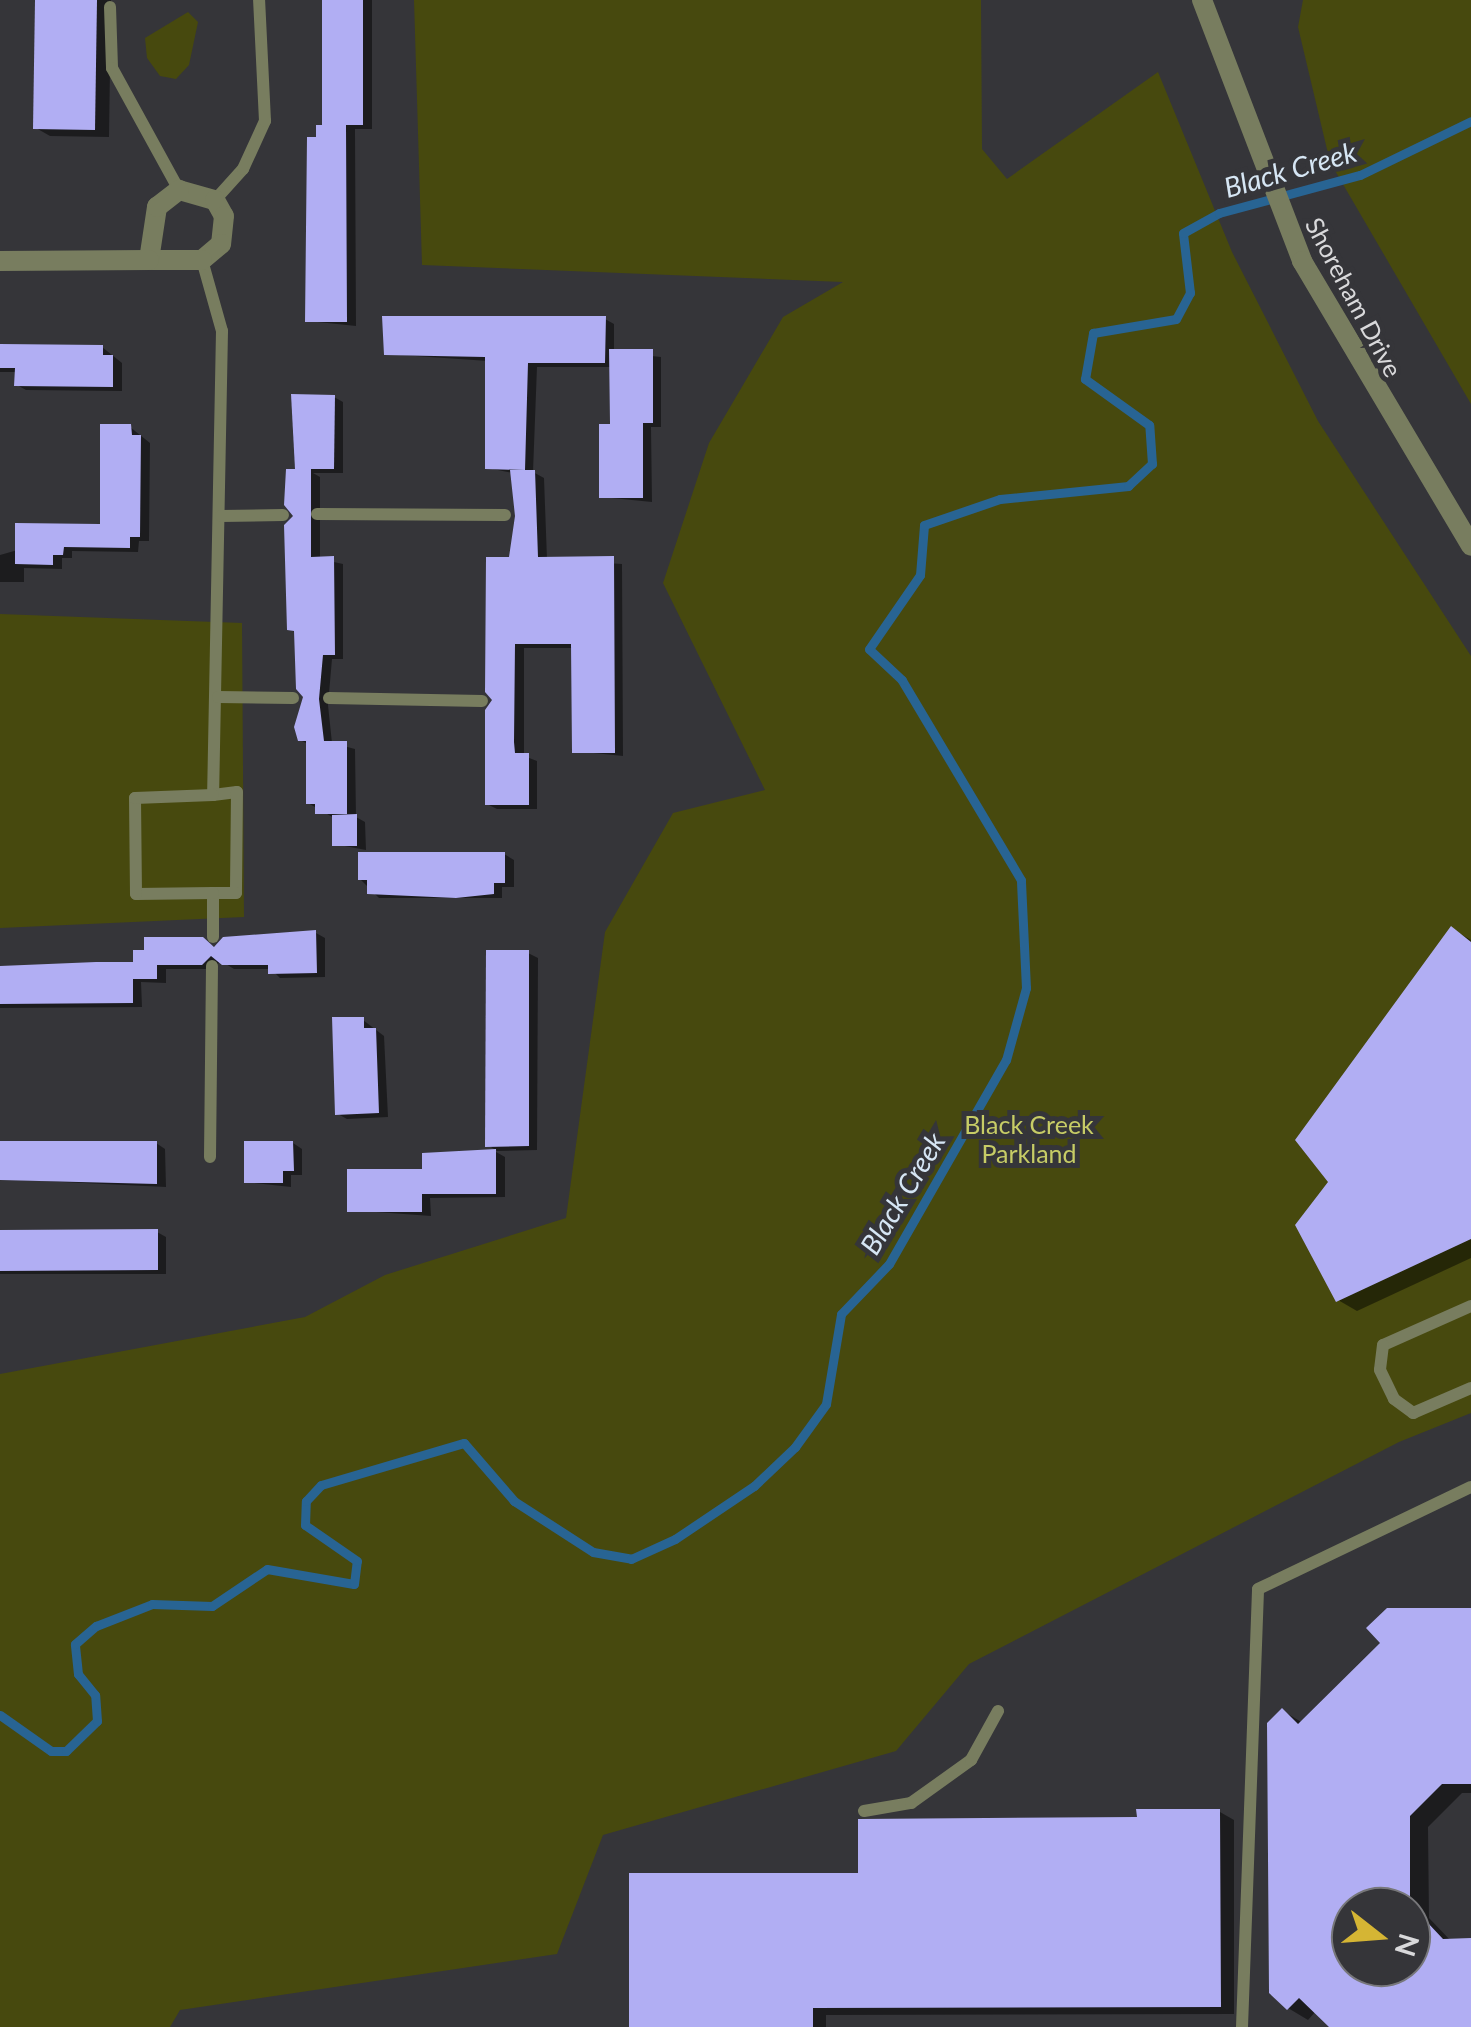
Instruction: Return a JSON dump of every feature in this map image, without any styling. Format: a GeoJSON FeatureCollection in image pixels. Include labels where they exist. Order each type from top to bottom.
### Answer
{"type":"FeatureCollection","features":[{"type":"Feature","properties":{"kind":"street","name":"Shoreham Drive"},"geometry":{"type":"LineString","coordinates":[[1202,0],[1302,260],[1469,544]]}},
{"type":"Feature","properties":{"kind":"street"},"geometry":{"type":"LineString","coordinates":[[0,261],[202,260],[220,244],[224,216],[215,200],[179,190],[157,207],[149,260]]}},
{"type":"Feature","properties":{"kind":"lane"},"geometry":{"type":"LineString","coordinates":[[215,200],[243,168],[264,121],[259,0]]}},
{"type":"Feature","properties":{"kind":"lane"},"geometry":{"type":"LineString","coordinates":[[110,7],[112,68],[179,190]]}},
{"type":"Feature","properties":{"kind":"lane"},"geometry":{"type":"LineString","coordinates":[[202,260],[217,295],[222,331],[218,697],[213,795]]}},
{"type":"Feature","properties":{"kind":"lane"},"geometry":{"type":"LineString","coordinates":[[317,514],[505,515]]}},
{"type":"Feature","properties":{"kind":"lane"},"geometry":{"type":"LineString","coordinates":[[220,516],[284,515]]}},
{"type":"Feature","properties":{"kind":"lane"},"geometry":{"type":"LineString","coordinates":[[218,697],[294,698]]}},
{"type":"Feature","properties":{"kind":"lane"},"geometry":{"type":"LineString","coordinates":[[328,698],[482,701]]}},
{"type":"Feature","properties":{"kind":"lane"},"geometry":{"type":"LineString","coordinates":[[237,792],[236,893],[213,893],[136,894],[135,798],[237,792]]}},
{"type":"Feature","properties":{"kind":"lane"},"geometry":{"type":"LineString","coordinates":[[213,893],[213,937]]}},
{"type":"Feature","properties":{"kind":"lane"},"geometry":{"type":"LineString","coordinates":[[210,1156],[212,966]]}},
{"type":"Feature","properties":{"kind":"lane"},"geometry":{"type":"LineString","coordinates":[[1471,1306],[1382,1345],[1380,1370],[1394,1399],[1413,1413],[1471,1388]]}},
{"type":"Feature","properties":{"kind":"lane"},"geometry":{"type":"LineString","coordinates":[[1242,2027],[1258,1589],[1471,1486]]}},
{"type":"Feature","properties":{"kind":"lane"},"geometry":{"type":"LineString","coordinates":[[864,1811],[912,1803],[971,1760],[998,1711]]}},
{"type":"Feature","properties":{"kind":"green space","name":"Black Creek Parkland"},"geometry":{"type":"Polygon","coordinates":[[[414,0],[981,0],[982,149],[1007,179],[1158,72],[1232,252],[1318,421],[1471,656],[1471,1413],[1399,1442],[969,1664],[896,1751],[603,1835],[557,1954],[180,2010],[170,2027],[0,2027],[0,1374],[305,1317],[385,1275],[566,1218],[605,932],[673,813],[765,790],[663,583],[709,443],[783,317],[843,282],[422,265],[414,0]]]}},
{"type":"Feature","properties":{"kind":"green space"},"geometry":{"type":"Polygon","coordinates":[[[1303,0],[1471,0],[1471,404],[1330,162],[1298,27],[1303,0]]]}},
{"type":"Feature","properties":{"kind":"green space"},"geometry":{"type":"Polygon","coordinates":[[[188,12],[198,22],[189,65],[176,79],[160,76],[147,58],[145,38],[188,12]]]}},
{"type":"Feature","properties":{"kind":"green space"},"geometry":{"type":"Polygon","coordinates":[[[0,614],[242,623],[244,917],[0,928],[0,614]]]}},
{"type":"Feature","properties":{"kind":"building"},"geometry":{"type":"Polygon","coordinates":[[[35,0],[97,0],[95,130],[33,129],[35,0]]]}},
{"type":"Feature","properties":{"kind":"building"},"geometry":{"type":"Polygon","coordinates":[[[322,0],[363,0],[363,125],[346,125],[347,322],[305,322],[307,137],[316,137],[316,125],[322,125],[322,0]]]}},
{"type":"Feature","properties":{"kind":"building"},"geometry":{"type":"Polygon","coordinates":[[[382,316],[606,316],[605,363],[528,363],[525,470],[485,469],[485,357],[384,355],[382,316]]]}},
{"type":"Feature","properties":{"kind":"building"},"geometry":{"type":"Polygon","coordinates":[[[0,344],[103,345],[103,355],[113,355],[113,387],[14,386],[15,368],[0,368],[0,344]]]}},
{"type":"Feature","properties":{"kind":"building"},"geometry":{"type":"Polygon","coordinates":[[[609,349],[653,349],[653,423],[643,423],[643,498],[599,498],[599,424],[610,424],[609,349]]]}},
{"type":"Feature","properties":{"kind":"building"},"geometry":{"type":"Polygon","coordinates":[[[291,394],[335,395],[334,469],[295,469],[291,394]]]}},
{"type":"Feature","properties":{"kind":"building"},"geometry":{"type":"Polygon","coordinates":[[[100,424],[131,424],[132,435],[141,435],[140,537],[130,537],[130,548],[64,547],[63,555],[53,555],[53,565],[15,564],[15,523],[100,524],[100,424]]]}},
{"type":"Feature","properties":{"kind":"building"},"geometry":{"type":"Polygon","coordinates":[[[286,469],[311,469],[311,557],[334,556],[335,655],[323,655],[319,699],[324,741],[347,741],[347,814],[315,814],[315,804],[306,804],[306,741],[298,741],[294,727],[303,697],[296,689],[294,631],[287,630],[284,525],[293,516],[284,505],[286,469]]]}},
{"type":"Feature","properties":{"kind":"building"},"geometry":{"type":"Polygon","coordinates":[[[510,470],[535,470],[538,557],[614,556],[615,753],[572,753],[571,644],[515,644],[514,742],[515,753],[529,753],[529,805],[485,805],[485,710],[492,700],[485,692],[486,557],[509,557],[515,516],[510,470]]]}},
{"type":"Feature","properties":{"kind":"building"},"geometry":{"type":"Polygon","coordinates":[[[357,814],[357,846],[332,846],[332,815],[357,814]]]}},
{"type":"Feature","properties":{"kind":"building"},"geometry":{"type":"Polygon","coordinates":[[[358,852],[505,852],[505,883],[494,883],[494,894],[456,898],[367,894],[367,880],[358,880],[358,852]]]}},
{"type":"Feature","properties":{"kind":"building"},"geometry":{"type":"Polygon","coordinates":[[[1451,926],[1471,942],[1471,1239],[1336,1302],[1295,1225],[1328,1182],[1295,1140],[1451,926]]]}},
{"type":"Feature","properties":{"kind":"building"},"geometry":{"type":"Polygon","coordinates":[[[316,930],[317,973],[268,974],[268,965],[222,965],[211,956],[202,965],[157,965],[157,979],[133,979],[133,950],[144,950],[144,937],[203,937],[214,947],[223,937],[316,930]]]}},
{"type":"Feature","properties":{"kind":"building"},"geometry":{"type":"Polygon","coordinates":[[[486,950],[529,950],[529,1146],[485,1147],[486,950]]]}},
{"type":"Feature","properties":{"kind":"building"},"geometry":{"type":"Polygon","coordinates":[[[133,962],[133,1003],[0,1004],[0,966],[133,962]]]}},
{"type":"Feature","properties":{"kind":"building"},"geometry":{"type":"Polygon","coordinates":[[[332,1017],[364,1017],[364,1028],[376,1028],[379,1113],[335,1115],[332,1017]]]}},
{"type":"Feature","properties":{"kind":"building"},"geometry":{"type":"Polygon","coordinates":[[[0,1141],[157,1141],[157,1184],[0,1180],[0,1141]]]}},
{"type":"Feature","properties":{"kind":"building"},"geometry":{"type":"Polygon","coordinates":[[[244,1141],[293,1141],[294,1171],[283,1171],[283,1183],[244,1183],[244,1141]]]}},
{"type":"Feature","properties":{"kind":"building"},"geometry":{"type":"Polygon","coordinates":[[[496,1149],[496,1194],[422,1194],[422,1212],[347,1212],[347,1169],[422,1169],[422,1153],[496,1149]]]}},
{"type":"Feature","properties":{"kind":"building"},"geometry":{"type":"Polygon","coordinates":[[[158,1229],[158,1270],[0,1271],[0,1230],[158,1229]]]}},
{"type":"Feature","properties":{"kind":"building"},"geometry":{"type":"Polygon","coordinates":[[[1387,1608],[1471,1608],[1471,1784],[1442,1784],[1410,1816],[1410,1887],[1331,1887],[1331,1987],[1431,1987],[1431,1926],[1443,1939],[1471,1938],[1471,2027],[1329,2027],[1299,1998],[1287,2010],[1269,1993],[1267,1723],[1282,1708],[1298,1724],[1380,1643],[1366,1628],[1387,1608]]]}},
{"type":"Feature","properties":{"kind":"building"},"geometry":{"type":"Polygon","coordinates":[[[1136,1809],[1220,1809],[1221,2007],[813,2008],[813,2027],[629,2027],[629,1873],[858,1873],[858,1819],[1137,1817],[1136,1809]]]}},
{"type":"Feature","properties":{"kind":"waterway","name":"Black Creek"},"geometry":{"type":"LineString","coordinates":[[0,1715],[51,1751],[66,1751],[97,1721],[95,1695],[78,1674],[75,1644],[96,1626],[152,1604],[212,1606],[267,1569],[354,1584],[357,1561],[305,1525],[306,1501],[321,1485],[464,1443],[514,1501],[593,1552],[631,1559],[675,1539],[754,1486],[795,1447],[826,1404],[841,1314],[889,1264],[1006,1060],[1026,988],[1021,880],[902,680],[869,649],[920,575],[924,525],[1000,499],[1128,486],[1152,464],[1149,425],[1085,379],[1093,333],[1176,319],[1190,293],[1183,233],[1219,213],[1360,175],[1471,121]]}}]}
